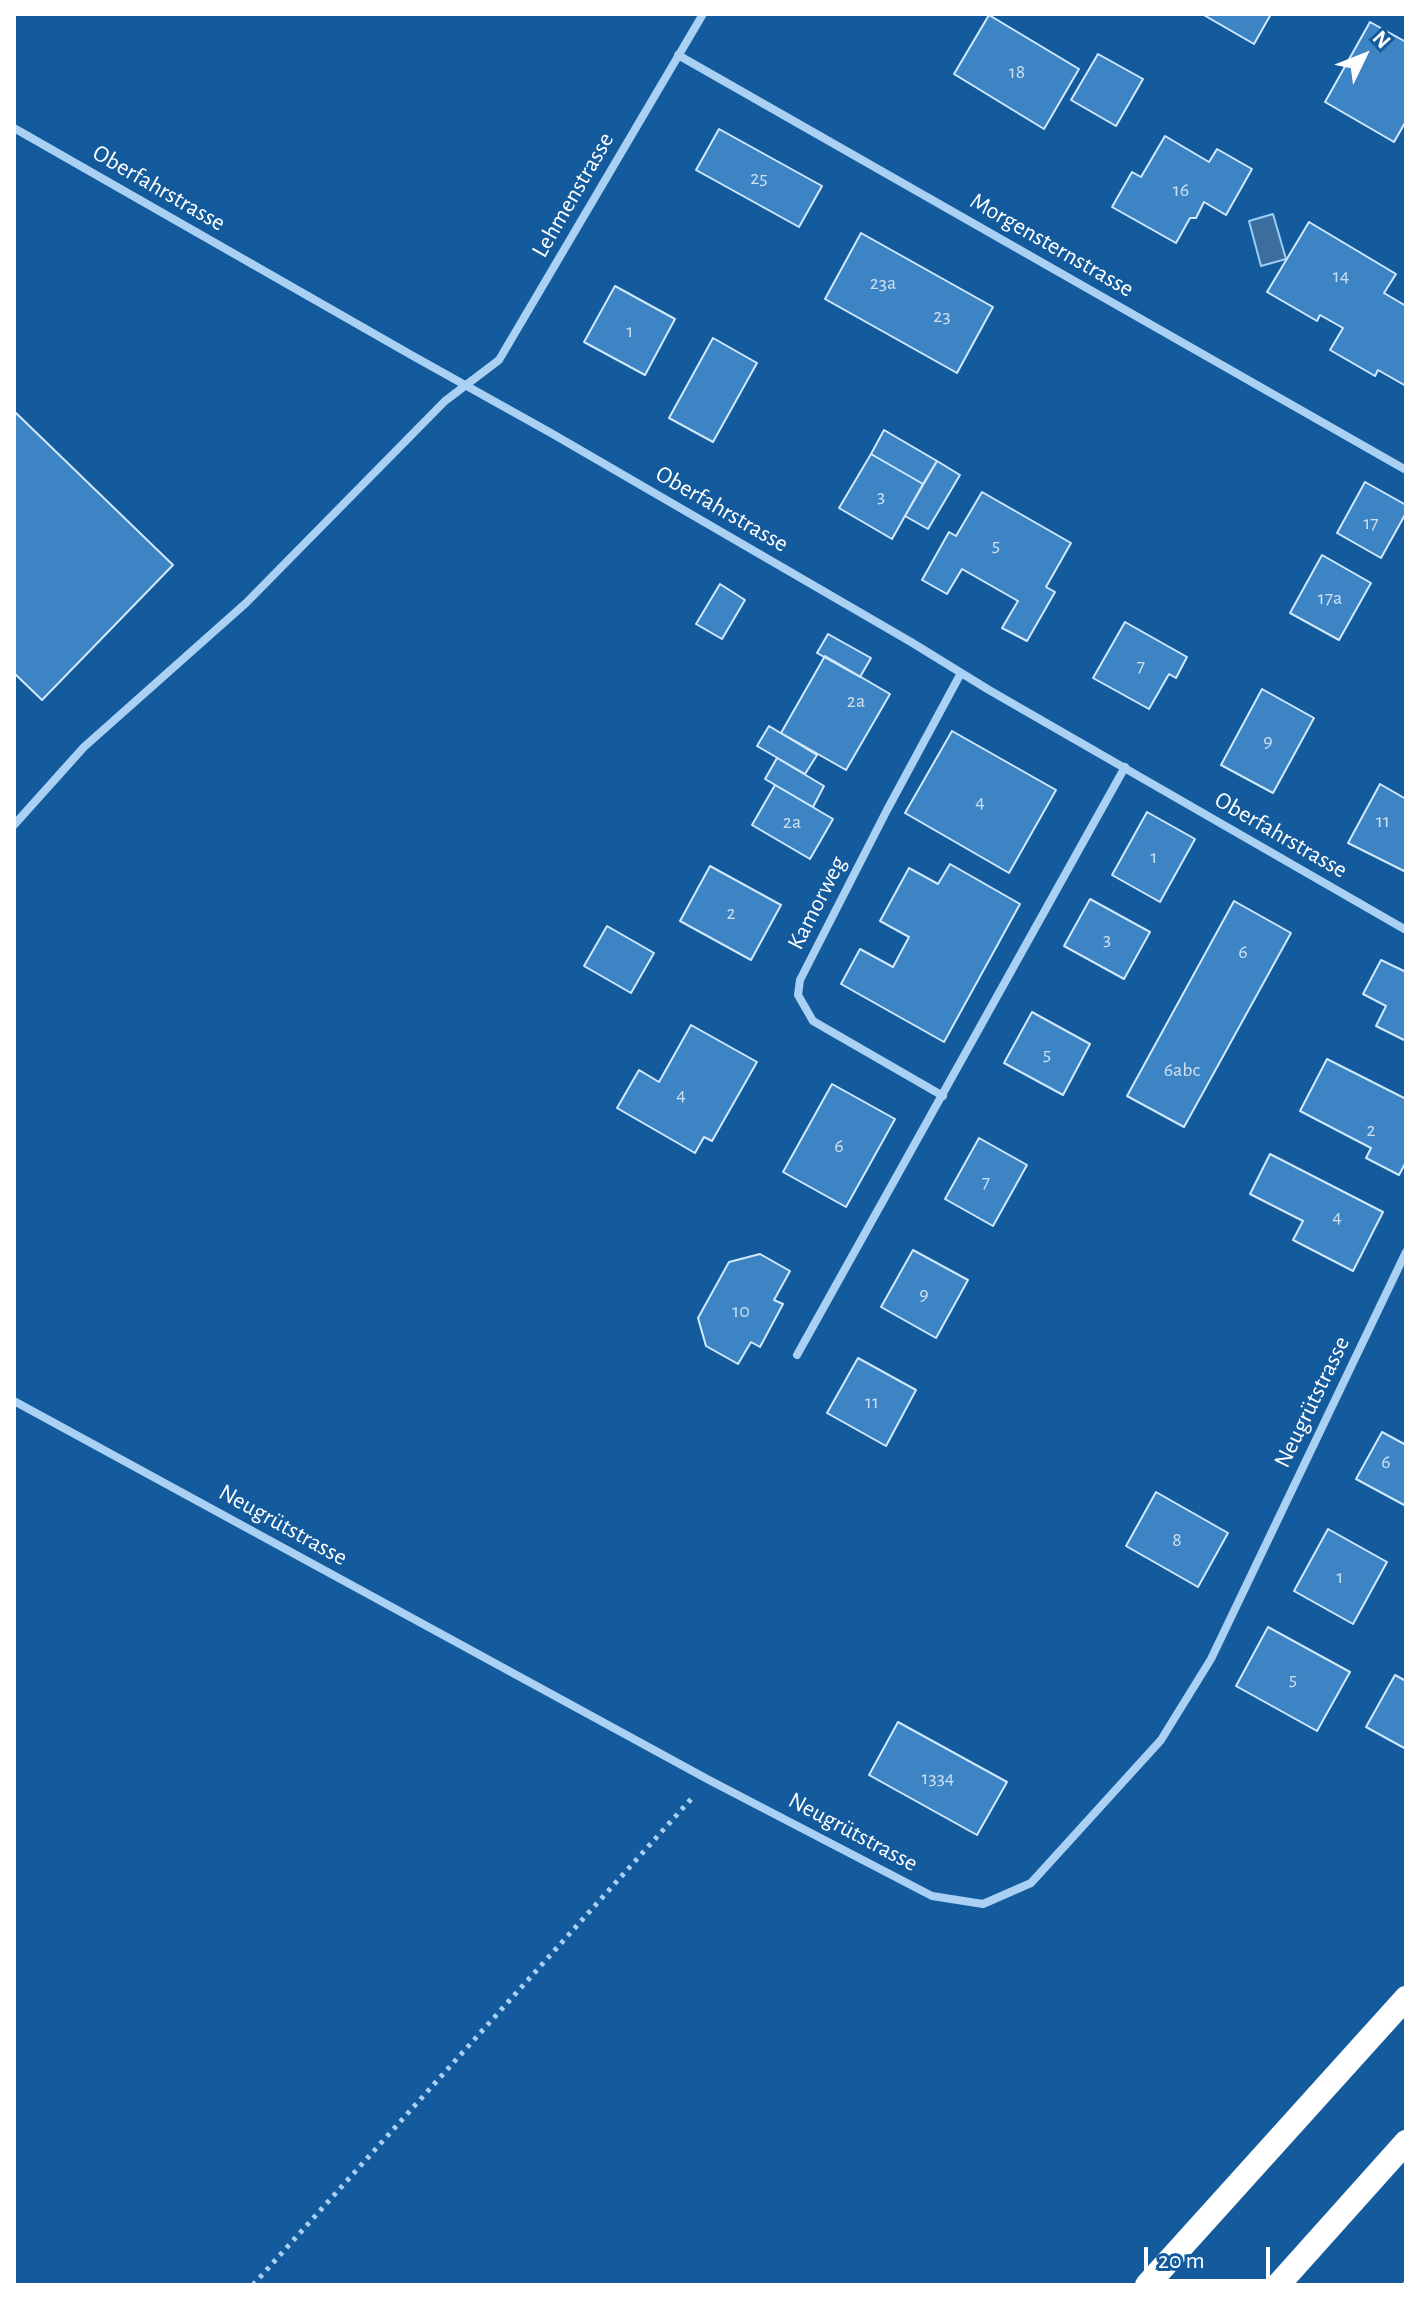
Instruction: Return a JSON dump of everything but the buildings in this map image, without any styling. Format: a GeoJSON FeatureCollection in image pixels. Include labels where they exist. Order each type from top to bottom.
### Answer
{"type":"FeatureCollection","features":[{"type":"Feature","properties":{"kind":"highway"},"geometry":{"type":"LineString","coordinates":[[1147,2285],[1406,1998]]}},
{"type":"Feature","properties":{"kind":"highway"},"geometry":{"type":"LineString","coordinates":[[1278,2285],[1406,2142]]}},
{"type":"Feature","properties":{"kind":"street","name":"Lehmenstrasse"},"geometry":{"type":"LineString","coordinates":[[14,825],[84,747],[246,603],[445,401],[499,360],[703,14]]}},
{"type":"Feature","properties":{"kind":"street","name":"Morgensternstrasse"},"geometry":{"type":"LineString","coordinates":[[678,55],[1406,470]]}},
{"type":"Feature","properties":{"kind":"street","name":"Oberfahrstrasse"},"geometry":{"type":"LineString","coordinates":[[14,128],[467,385],[1406,930]]}},
{"type":"Feature","properties":{"kind":"street","name":"Kamorweg"},"geometry":{"type":"LineString","coordinates":[[943,1096],[813,1021],[798,995],[800,980],[961,673]]}},
{"type":"Feature","properties":{"kind":"street"},"geometry":{"type":"LineString","coordinates":[[797,1355],[1125,767]]}},
{"type":"Feature","properties":{"kind":"street","name":"Neugrütstrasse"},"geometry":{"type":"LineString","coordinates":[[14,1401],[709,1780],[932,1896],[983,1904],[1031,1883],[1161,1740],[1211,1659],[1406,1252]]}},
{"type":"Feature","properties":{"kind":"path"},"geometry":{"type":"LineString","coordinates":[[253,2285],[709,1780]]}},
{"type":"Feature","properties":{"kind":"water"},"geometry":{"type":"Polygon","coordinates":[[[1273,214],[1286,259],[1261,266],[1249,221],[1273,214]]]}}]}
